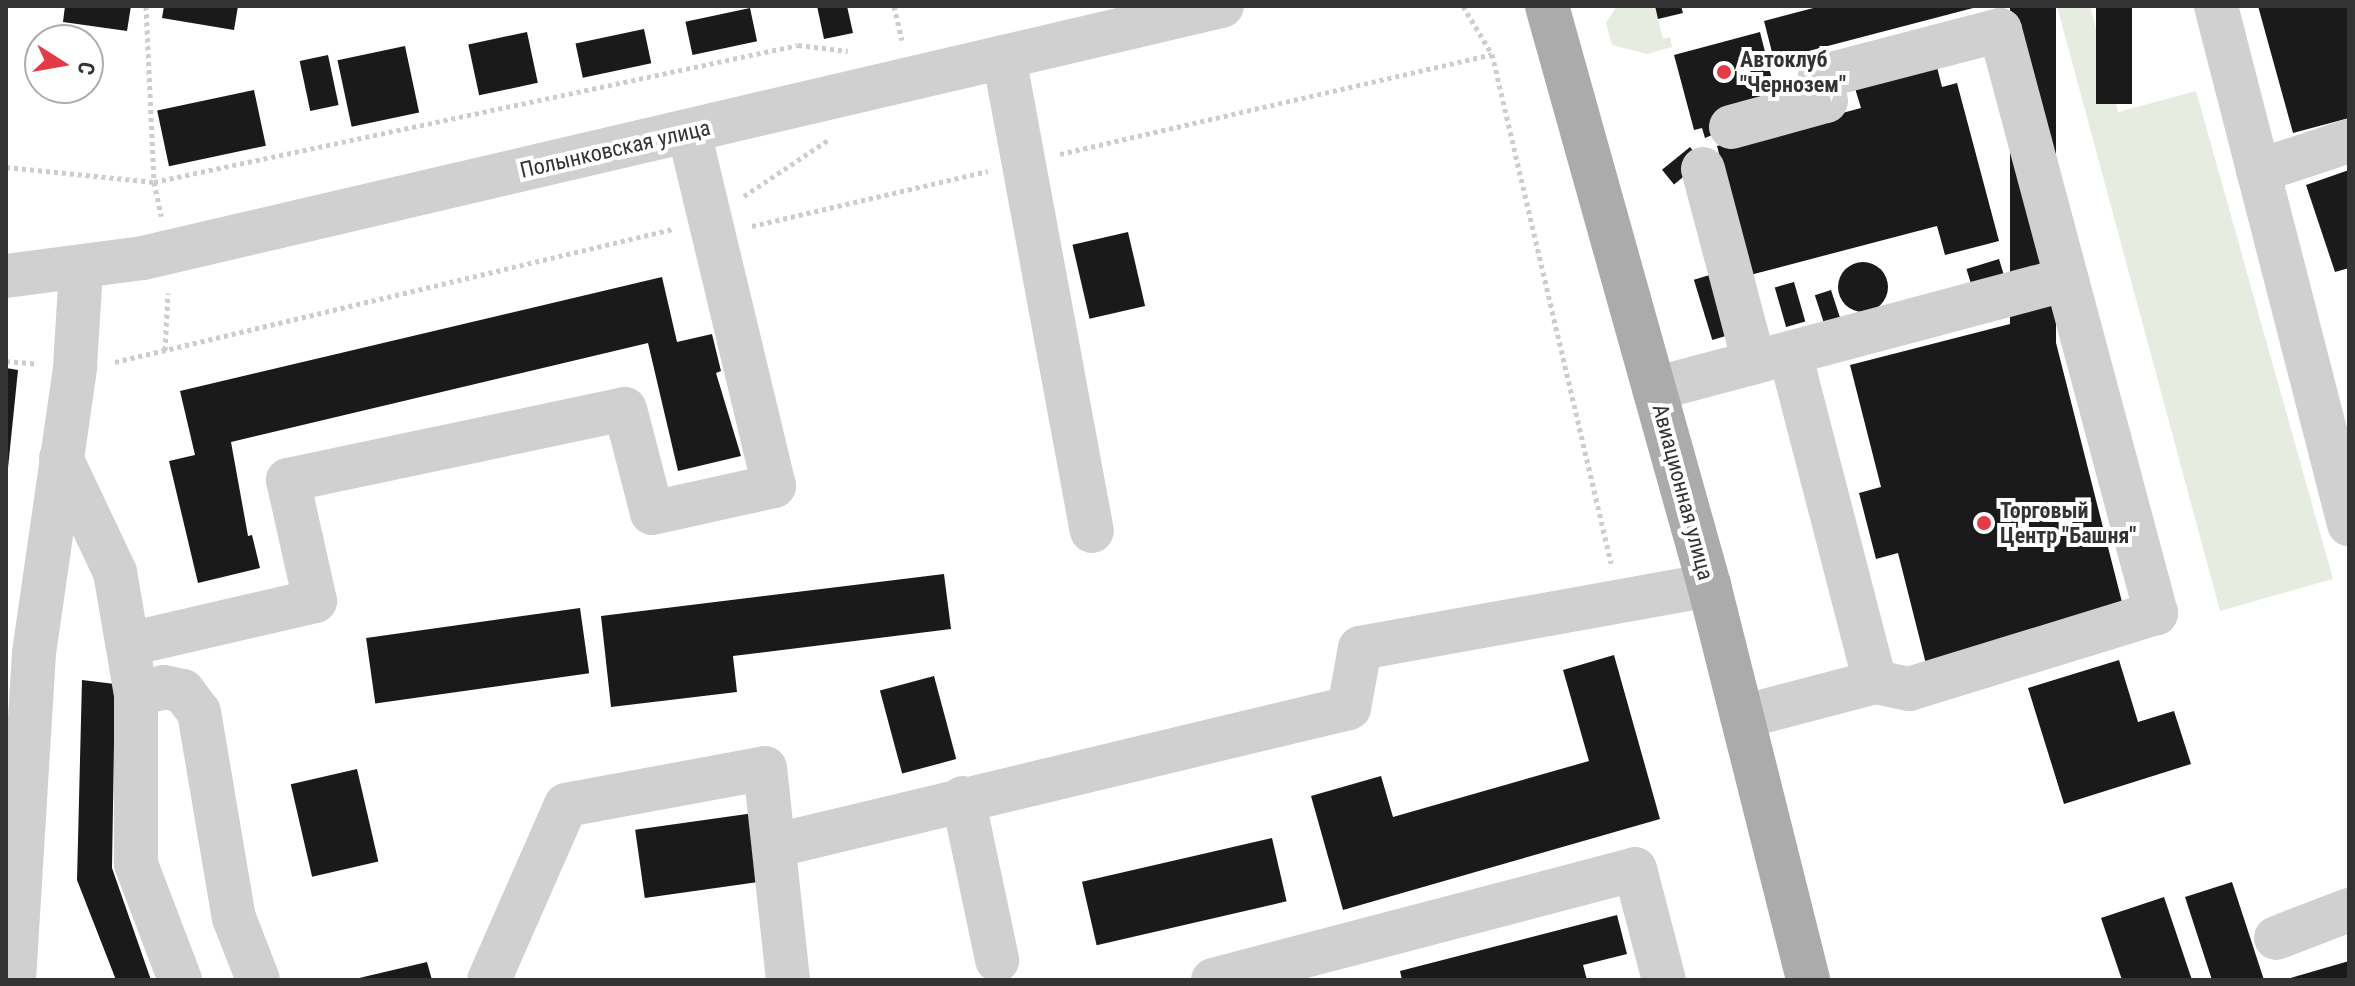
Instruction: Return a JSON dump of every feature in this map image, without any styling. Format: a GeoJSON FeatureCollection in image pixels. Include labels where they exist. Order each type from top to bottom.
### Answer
{"type":"FeatureCollection","features":[{"type":"Feature","properties":{"kind":"main road","name":"Авиационная улица"},"geometry":{"type":"LineString","coordinates":[[1547,6],[1709,585],[1808,980]]}},
{"type":"Feature","properties":{"kind":"street","name":"Полынковская улица"},"geometry":{"type":"LineString","coordinates":[[6,276],[81,269],[170,252],[1222,6]]}},
{"type":"Feature","properties":{"kind":"street"},"geometry":{"type":"LineString","coordinates":[[2216,6],[2349,524]]}},
{"type":"Feature","properties":{"kind":"street"},"geometry":{"type":"LineString","coordinates":[[1731,127],[1826,101],[1820,77],[2000,30],[2156,613],[1909,689],[1875,682],[1742,717]]}},
{"type":"Feature","properties":{"kind":"street"},"geometry":{"type":"LineString","coordinates":[[1004,57],[1092,531]]}},
{"type":"Feature","properties":{"kind":"street"},"geometry":{"type":"LineString","coordinates":[[129,644],[315,601],[288,480],[625,409],[652,513],[774,486],[689,132]]}},
{"type":"Feature","properties":{"kind":"street"},"geometry":{"type":"LineString","coordinates":[[2258,171],[2349,141]]}},
{"type":"Feature","properties":{"kind":"street"},"geometry":{"type":"LineString","coordinates":[[1703,169],[1772,358],[1875,682]]}},
{"type":"Feature","properties":{"kind":"street"},"geometry":{"type":"LineString","coordinates":[[14,980],[34,653],[81,319],[81,269]]}},
{"type":"Feature","properties":{"kind":"street"},"geometry":{"type":"LineString","coordinates":[[1654,389],[2065,280]]}},
{"type":"Feature","properties":{"kind":"street"},"geometry":{"type":"LineString","coordinates":[[61,458],[115,572],[136,695],[136,864],[180,980]]}},
{"type":"Feature","properties":{"kind":"street"},"geometry":{"type":"LineString","coordinates":[[777,845],[1349,708],[1360,648],[1709,585]]}},
{"type":"Feature","properties":{"kind":"street"},"geometry":{"type":"LineString","coordinates":[[136,695],[164,687],[183,691],[199,712],[234,918],[258,980]]}},
{"type":"Feature","properties":{"kind":"street"},"geometry":{"type":"LineString","coordinates":[[489,980],[566,805],[765,768],[777,845],[788,980]]}},
{"type":"Feature","properties":{"kind":"street"},"geometry":{"type":"LineString","coordinates":[[963,798],[997,960]]}},
{"type":"Feature","properties":{"kind":"street"},"geometry":{"type":"LineString","coordinates":[[1210,979],[1635,869],[1664,980]]}},
{"type":"Feature","properties":{"kind":"street"},"geometry":{"type":"LineString","coordinates":[[2276,938],[2349,910]]}},
{"type":"Feature","properties":{"kind":"path"},"geometry":{"type":"LineString","coordinates":[[146,6],[154,182],[170,252],[165,350]]}},
{"type":"Feature","properties":{"kind":"path"},"geometry":{"type":"LineString","coordinates":[[894,6],[904,51]]}},
{"type":"Feature","properties":{"kind":"path"},"geometry":{"type":"LineString","coordinates":[[1463,6],[1492,54],[1604,545],[1625,600]]}},
{"type":"Feature","properties":{"kind":"path"},"geometry":{"type":"LineString","coordinates":[[6,167],[154,182],[798,45],[854,51]]}},
{"type":"Feature","properties":{"kind":"shaded area"},"geometry":{"type":"Polygon","coordinates":[[[1617,6],[1655,6],[1663,39],[1670,37],[1672,47],[1647,54],[1612,45],[1606,23],[1617,6]]]}},
{"type":"Feature","properties":{"kind":"shaded area"},"geometry":{"type":"Polygon","coordinates":[[[2057,6],[2090,6],[2118,112],[2196,91],[2333,579],[2220,611],[2057,6]]]}},
{"type":"Feature","properties":{"kind":"building"},"geometry":{"type":"Polygon","coordinates":[[[65,6],[131,6],[127,31],[104,28],[104,24],[63,22],[65,6]]]}},
{"type":"Feature","properties":{"kind":"building"},"geometry":{"type":"Polygon","coordinates":[[[164,6],[238,6],[234,30],[162,18],[164,6]]]}},
{"type":"Feature","properties":{"kind":"building"},"geometry":{"type":"Polygon","coordinates":[[[817,6],[847,6],[853,33],[824,39],[817,6]]]}},
{"type":"Feature","properties":{"kind":"building"},"geometry":{"type":"Polygon","coordinates":[[[1655,6],[1681,6],[1683,13],[1658,19],[1655,6]]]}},
{"type":"Feature","properties":{"kind":"building"},"geometry":{"type":"Polygon","coordinates":[[[1821,6],[1977,7],[1774,60],[1764,21],[1821,6]]]}},
{"type":"Feature","properties":{"kind":"building"},"geometry":{"type":"Polygon","coordinates":[[[2010,6],[2056,6],[2056,617],[2010,617],[2010,6]]]}},
{"type":"Feature","properties":{"kind":"building"},"geometry":{"type":"Polygon","coordinates":[[[2096,6],[2132,6],[2132,104],[2096,104],[2096,6]]]}},
{"type":"Feature","properties":{"kind":"building"},"geometry":{"type":"Polygon","coordinates":[[[2258,6],[2349,6],[2349,118],[2293,133],[2258,6]]]}},
{"type":"Feature","properties":{"kind":"building"},"geometry":{"type":"Polygon","coordinates":[[[750,8],[757,41],[693,55],[685,22],[750,8]]]}},
{"type":"Feature","properties":{"kind":"building"},"geometry":{"type":"Polygon","coordinates":[[[644,29],[651,63],[583,78],[576,44],[644,29]]]}},
{"type":"Feature","properties":{"kind":"building"},"geometry":{"type":"Polygon","coordinates":[[[527,32],[538,83],[479,95],[468,44],[527,32]]]}},
{"type":"Feature","properties":{"kind":"building","name":"Автоклуб \"Чернозем\""},"geometry":{"type":"Polygon","coordinates":[[[1760,32],[1779,107],[1705,138],[1702,128],[1694,130],[1674,55],[1760,32]]]}},
{"type":"Feature","properties":{"kind":"building"},"geometry":{"type":"Polygon","coordinates":[[[405,46],[419,113],[352,127],[338,60],[405,46]]]}},
{"type":"Feature","properties":{"kind":"building"},"geometry":{"type":"Polygon","coordinates":[[[328,55],[339,105],[310,111],[300,61],[328,55]]]}},
{"type":"Feature","properties":{"kind":"building"},"geometry":{"type":"Polygon","coordinates":[[[1936,63],[1942,87],[1957,83],[1999,241],[1945,255],[1937,226],[1750,275],[1717,146],[1861,108],[1854,85],[1936,63]]]}},
{"type":"Feature","properties":{"kind":"building"},"geometry":{"type":"Polygon","coordinates":[[[254,90],[266,146],[169,166],[157,111],[254,90]]]}},
{"type":"Feature","properties":{"kind":"building"},"geometry":{"type":"Polygon","coordinates":[[[1690,147],[1702,162],[1674,184],[1662,170],[1690,147]]]}},
{"type":"Feature","properties":{"kind":"building"},"geometry":{"type":"Polygon","coordinates":[[[2349,170],[2349,268],[2335,272],[2306,185],[2349,170]]]}},
{"type":"Feature","properties":{"kind":"building"},"geometry":{"type":"Polygon","coordinates":[[[1128,232],[1145,306],[1090,319],[1072,245],[1128,232]]]}},
{"type":"Feature","properties":{"kind":"building"},"geometry":{"type":"Polygon","coordinates":[[[1999,259],[2005,279],[1973,289],[1966,269],[1999,259]]]}},
{"type":"Feature","properties":{"kind":"building"},"geometry":{"type":"Polygon","coordinates":[[[1863,262],[1881,269],[1888,287],[1881,305],[1863,312],[1845,305],[1838,287],[1845,269],[1863,262]]]}},
{"type":"Feature","properties":{"kind":"building"},"geometry":{"type":"Polygon","coordinates":[[[1713,274],[1731,334],[1712,340],[1694,280],[1713,274]]]}},
{"type":"Feature","properties":{"kind":"building"},"geometry":{"type":"Polygon","coordinates":[[[662,277],[677,342],[712,334],[721,371],[716,373],[741,456],[678,471],[648,343],[231,442],[248,536],[252,535],[260,568],[198,583],[169,461],[195,455],[180,391],[662,277]]]}},
{"type":"Feature","properties":{"kind":"building"},"geometry":{"type":"Polygon","coordinates":[[[1794,282],[1805,321],[1786,327],[1775,288],[1794,282]]]}},
{"type":"Feature","properties":{"kind":"building"},"geometry":{"type":"Polygon","coordinates":[[[1831,290],[1840,318],[1824,323],[1815,295],[1831,290]]]}},
{"type":"Feature","properties":{"kind":"building","name":"Торговый Центр \"Башня\""},"geometry":{"type":"Polygon","coordinates":[[[2010,324],[2015,345],[2054,335],[2123,606],[1928,672],[1898,553],[1876,559],[1859,493],[1881,487],[1850,365],[2010,324]]]}},
{"type":"Feature","properties":{"kind":"building"},"geometry":{"type":"Polygon","coordinates":[[[6,368],[18,370],[8,468],[6,467],[6,368]]]}},
{"type":"Feature","properties":{"kind":"building"},"geometry":{"type":"Polygon","coordinates":[[[944,574],[951,629],[733,656],[737,692],[611,707],[601,616],[944,574]]]}},
{"type":"Feature","properties":{"kind":"building"},"geometry":{"type":"Polygon","coordinates":[[[580,608],[589,673],[375,703],[366,638],[580,608]]]}},
{"type":"Feature","properties":{"kind":"building"},"geometry":{"type":"Polygon","coordinates":[[[1614,655],[1660,819],[1343,910],[1311,796],[1381,776],[1393,817],[1589,761],[1563,670],[1614,655]]]}},
{"type":"Feature","properties":{"kind":"building"},"geometry":{"type":"Polygon","coordinates":[[[2119,660],[2138,722],[2174,711],[2191,764],[2064,804],[2028,688],[2119,660]]]}},
{"type":"Feature","properties":{"kind":"building"},"geometry":{"type":"Polygon","coordinates":[[[934,676],[956,759],[902,774],[880,690],[934,676]]]}},
{"type":"Feature","properties":{"kind":"building"},"geometry":{"type":"Polygon","coordinates":[[[82,680],[115,684],[112,868],[151,980],[116,980],[77,880],[82,680]]]}},
{"type":"Feature","properties":{"kind":"building"},"geometry":{"type":"Polygon","coordinates":[[[357,769],[378,862],[312,877],[291,784],[357,769]]]}},
{"type":"Feature","properties":{"kind":"building"},"geometry":{"type":"Polygon","coordinates":[[[754,813],[764,881],[645,898],[635,830],[754,813]]]}},
{"type":"Feature","properties":{"kind":"building"},"geometry":{"type":"Polygon","coordinates":[[[1272,838],[1287,901],[1097,945],[1082,882],[1272,838]]]}},
{"type":"Feature","properties":{"kind":"building"},"geometry":{"type":"Polygon","coordinates":[[[2232,882],[2264,980],[2212,980],[2185,897],[2232,882]]]}},
{"type":"Feature","properties":{"kind":"building"},"geometry":{"type":"Polygon","coordinates":[[[2164,897],[2192,980],[2122,980],[2101,918],[2164,897]]]}},
{"type":"Feature","properties":{"kind":"building"},"geometry":{"type":"Polygon","coordinates":[[[1617,915],[1627,954],[1583,965],[1587,980],[1402,980],[1400,971],[1617,915]]]}},
{"type":"Feature","properties":{"kind":"building"},"geometry":{"type":"Polygon","coordinates":[[[2349,961],[2349,980],[2287,980],[2287,979],[2349,961]]]}},
{"type":"Feature","properties":{"kind":"building"},"geometry":{"type":"Polygon","coordinates":[[[427,962],[432,980],[355,980],[355,979],[427,962]]]}},
{"type":"Feature","properties":{"kind":"place","name":"Автоклуб \"Чернозем\""},"geometry":{"type":"Point","coordinates":[1724,72]}},
{"type":"Feature","properties":{"kind":"place","name":"Торговый Центр \"Башня\""},"geometry":{"type":"Point","coordinates":[1984,523]}}]}
